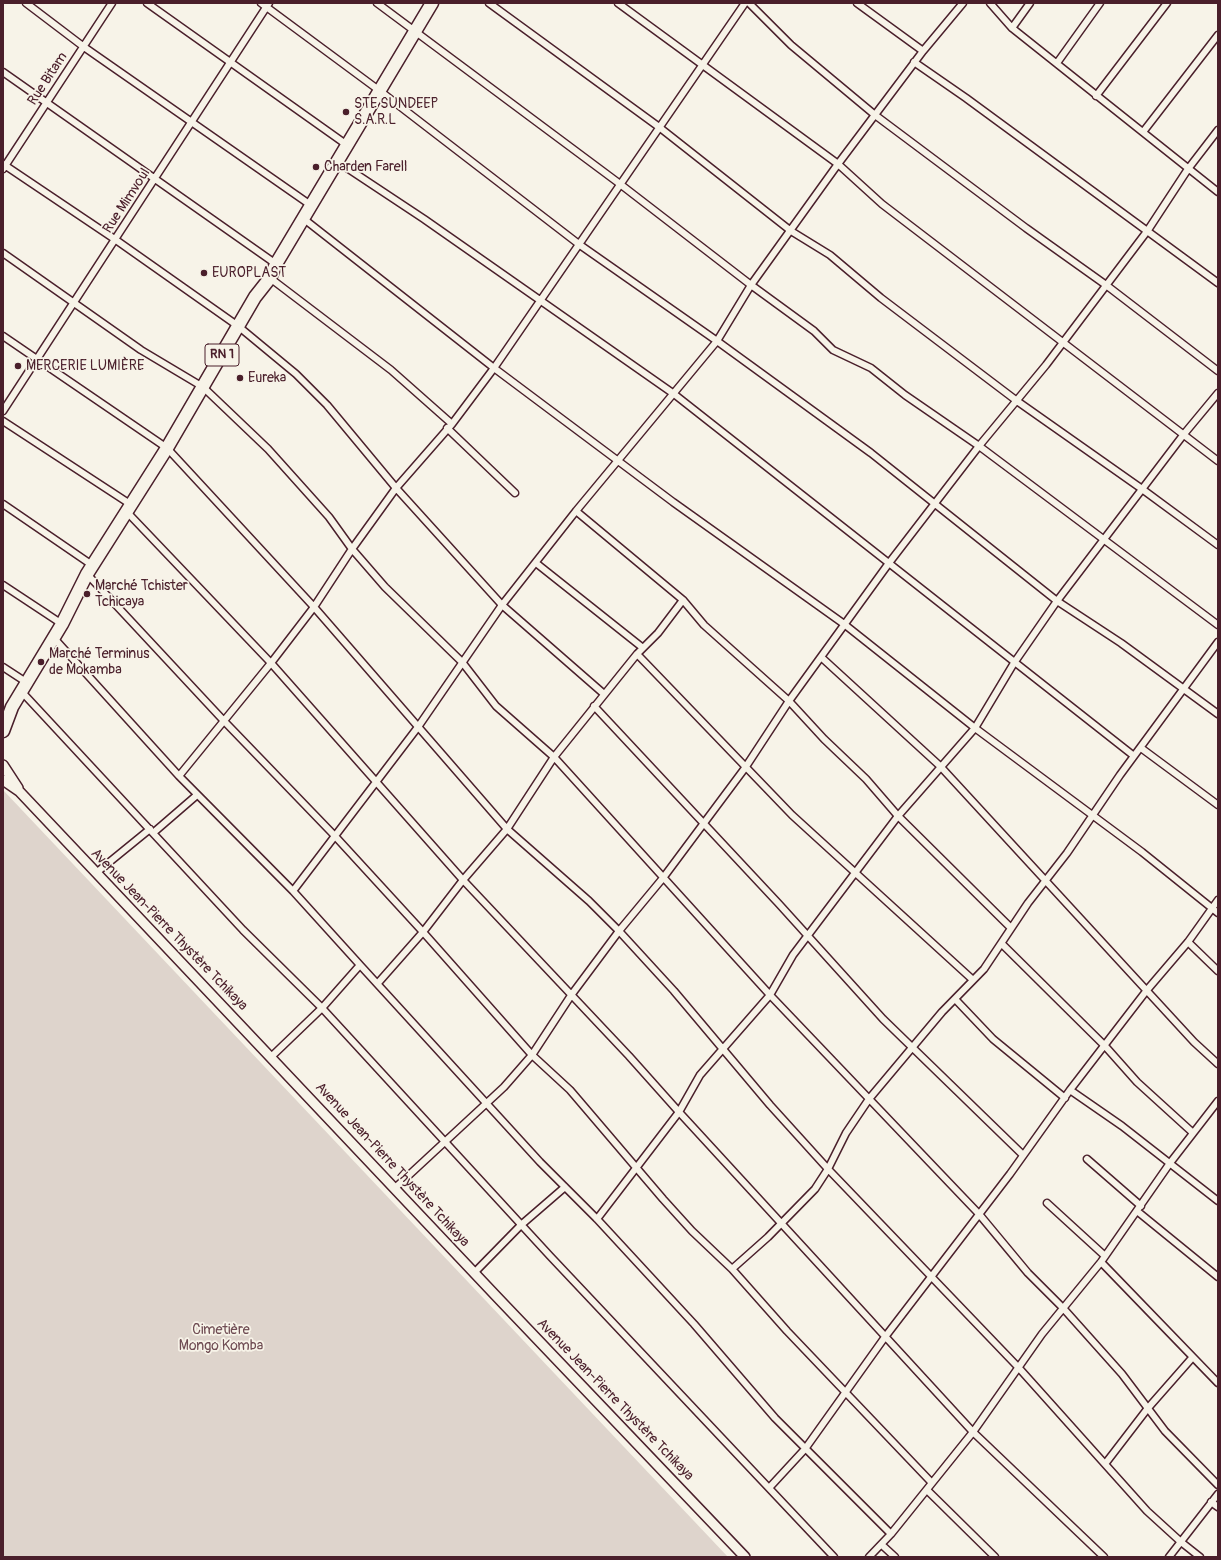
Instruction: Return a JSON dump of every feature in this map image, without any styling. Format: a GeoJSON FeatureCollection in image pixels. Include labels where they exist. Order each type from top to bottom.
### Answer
{"type":"FeatureCollection","features":[{"type":"Feature","properties":{"kind":"highway","name":"RN 1"},"geometry":{"type":"LineString","coordinates":[[3,730],[12,707],[62,624],[90,569],[167,448],[255,297],[270,278],[276,264],[432,3]]}},
{"type":"Feature","properties":{"kind":"highway","name":"RN 1"},"geometry":{"type":"LineString","coordinates":[[3,717],[12,707]]}},
{"type":"Feature","properties":{"kind":"street"},"geometry":{"type":"LineString","coordinates":[[26,3],[84,47],[312,206]]}},
{"type":"Feature","properties":{"kind":"street","name":"Rue Bitam"},"geometry":{"type":"LineString","coordinates":[[4,166],[48,102],[112,3]]}},
{"type":"Feature","properties":{"kind":"street"},"geometry":{"type":"LineString","coordinates":[[147,3],[347,145]]}},
{"type":"Feature","properties":{"kind":"street"},"geometry":{"type":"LineString","coordinates":[[261,3],[268,5],[580,245],[717,341],[871,454],[1057,601],[1121,643],[1218,714]]}},
{"type":"Feature","properties":{"kind":"street"},"geometry":{"type":"LineString","coordinates":[[377,3],[814,331],[833,350],[871,368],[905,395],[979,446],[1218,625]]}},
{"type":"Feature","properties":{"kind":"street"},"geometry":{"type":"LineString","coordinates":[[489,3],[659,127],[791,231],[830,255],[881,298],[1017,401],[1142,489],[1218,545]]}},
{"type":"Feature","properties":{"kind":"street"},"geometry":{"type":"LineString","coordinates":[[618,3],[838,164],[882,204],[1218,461]]}},
{"type":"Feature","properties":{"kind":"street"},"geometry":{"type":"LineString","coordinates":[[179,776],[271,663],[314,607],[352,549],[396,488],[450,426],[494,368],[542,301],[702,63],[745,3]]}},
{"type":"Feature","properties":{"kind":"street"},"geometry":{"type":"LineString","coordinates":[[749,3],[791,45],[875,115],[1026,228],[1106,285],[1218,371]]}},
{"type":"Feature","properties":{"kind":"street"},"geometry":{"type":"LineString","coordinates":[[857,3],[923,51]]}},
{"type":"Feature","properties":{"kind":"street"},"geometry":{"type":"LineString","coordinates":[[293,891],[334,835],[418,727],[502,605],[576,511],[717,341],[751,285],[838,164],[914,62],[963,3]]}},
{"type":"Feature","properties":{"kind":"street"},"geometry":{"type":"LineString","coordinates":[[990,3],[1012,28],[1218,192]]}},
{"type":"Feature","properties":{"kind":"street"},"geometry":{"type":"LineString","coordinates":[[1012,28],[1030,3]]}},
{"type":"Feature","properties":{"kind":"street"},"geometry":{"type":"LineString","coordinates":[[1057,63],[1100,3]]}},
{"type":"Feature","properties":{"kind":"street"},"geometry":{"type":"LineString","coordinates":[[1096,96],[1167,3]]}},
{"type":"Feature","properties":{"kind":"street","name":"Rue Mimvoul"},"geometry":{"type":"LineString","coordinates":[[3,411],[268,5]]}},
{"type":"Feature","properties":{"kind":"street"},"geometry":{"type":"LineString","coordinates":[[1143,132],[1218,35]]}},
{"type":"Feature","properties":{"kind":"street"},"geometry":{"type":"LineString","coordinates":[[914,62],[1148,230],[1218,283]]}},
{"type":"Feature","properties":{"kind":"street"},"geometry":{"type":"LineString","coordinates":[[3,72],[48,102],[276,264]]}},
{"type":"Feature","properties":{"kind":"street"},"geometry":{"type":"LineString","coordinates":[[395,1188],[504,1087],[532,1055],[572,994],[619,931],[663,878],[745,768],[789,701],[889,563],[979,446],[1063,343],[1148,230],[1188,169],[1218,130]]}},
{"type":"Feature","properties":{"kind":"street"},"geometry":{"type":"LineString","coordinates":[[338,162],[542,301],[674,394],[1134,756]]}},
{"type":"Feature","properties":{"kind":"street"},"geometry":{"type":"LineString","coordinates":[[4,166],[116,240],[238,326],[296,374],[327,404],[396,488],[502,605],[604,694]]}},
{"type":"Feature","properties":{"kind":"street"},"geometry":{"type":"LineString","coordinates":[[304,219],[494,368],[619,460],[673,502],[844,624],[975,728],[1142,852],[1218,913]]}},
{"type":"Feature","properties":{"kind":"street"},"geometry":{"type":"LineString","coordinates":[[3,253],[75,302],[141,350],[203,387],[268,449],[329,518],[352,549],[384,587],[462,662],[496,706],[554,757],[770,995],[868,1099],[980,1214],[1028,1273],[1063,1308],[1122,1374],[1165,1431],[1218,1484]]}},
{"type":"Feature","properties":{"kind":"street"},"geometry":{"type":"LineString","coordinates":[[270,278],[391,370],[450,426],[515,493]]}},
{"type":"Feature","properties":{"kind":"street"},"geometry":{"type":"LineString","coordinates":[[3,336],[167,448],[314,607],[507,830],[589,901],[619,931],[674,991],[722,1050],[828,1169],[1018,1367],[1147,1511],[1200,1557]]}},
{"type":"Feature","properties":{"kind":"street"},"geometry":{"type":"LineString","coordinates":[[597,1220],[678,1112],[700,1075],[770,995],[793,955],[856,874],[898,816],[940,766],[975,728],[1014,663],[1057,601],[1184,434],[1218,393]]}},
{"type":"Feature","properties":{"kind":"street"},"geometry":{"type":"LineString","coordinates":[[3,421],[128,508],[271,663],[463,880],[572,994],[678,1112],[973,1432],[1104,1557]]}},
{"type":"Feature","properties":{"kind":"street"},"geometry":{"type":"LineString","coordinates":[[3,504],[90,569],[224,721],[334,835],[423,932],[532,1055],[570,1090],[692,1231],[732,1269],[787,1331],[932,1483]]}},
{"type":"Feature","properties":{"kind":"street"},"geometry":{"type":"LineString","coordinates":[[576,511],[683,600],[704,625],[789,701],[824,739],[866,778],[898,816],[1011,928]]}},
{"type":"Feature","properties":{"kind":"street"},"geometry":{"type":"LineString","coordinates":[[536,563],[643,648]]}},
{"type":"Feature","properties":{"kind":"street"},"geometry":{"type":"LineString","coordinates":[[3,585],[62,624]]}},
{"type":"Feature","properties":{"kind":"street"},"geometry":{"type":"LineString","coordinates":[[378,983],[423,932],[463,880],[507,830],[554,757],[637,654],[658,633],[683,600]]}},
{"type":"Feature","properties":{"kind":"street"},"geometry":{"type":"LineString","coordinates":[[53,637],[179,776],[293,891],[486,1103],[694,1324],[775,1418],[891,1534]]}},
{"type":"Feature","properties":{"kind":"street"},"geometry":{"type":"LineString","coordinates":[[732,1269],[768,1237],[781,1222],[798,1208],[815,1189],[828,1169],[846,1133],[868,1099],[913,1046],[984,969],[1002,944],[1011,928],[1094,816],[1134,756],[1218,642]]}},
{"type":"Feature","properties":{"kind":"street"},"geometry":{"type":"LineString","coordinates":[[637,654],[745,768],[792,815],[973,980]]}},
{"type":"Feature","properties":{"kind":"street"},"geometry":{"type":"LineString","coordinates":[[821,657],[940,766],[1194,1042],[1218,1064]]}},
{"type":"Feature","properties":{"kind":"street"},"geometry":{"type":"LineString","coordinates":[[3,667],[24,687],[151,831],[243,930],[322,1008],[521,1225],[834,1557]]}},
{"type":"Feature","properties":{"kind":"street"},"geometry":{"type":"LineString","coordinates":[[594,706],[780,904],[883,1019],[913,1046],[1023,1155]]}},
{"type":"Feature","properties":{"kind":"street"},"geometry":{"type":"LineString","coordinates":[[1141,748],[1218,805]]}},
{"type":"Feature","properties":{"kind":"street","name":"Avenue Jean-Pierre Thystère Tchikaya"},"geometry":{"type":"LineString","coordinates":[[3,765],[19,791],[474,1273],[745,1557]]}},
{"type":"Feature","properties":{"kind":"street","name":"Avenue Jean-Pierre Thystère Tchikaya"},"geometry":{"type":"LineString","coordinates":[[3,780],[19,791]]}},
{"type":"Feature","properties":{"kind":"street"},"geometry":{"type":"LineString","coordinates":[[96,873],[197,794]]}},
{"type":"Feature","properties":{"kind":"street"},"geometry":{"type":"LineString","coordinates":[[769,1488],[805,1449],[885,1337],[980,1214],[1070,1090],[1147,990],[1188,942],[1218,900]]}},
{"type":"Feature","properties":{"kind":"street"},"geometry":{"type":"LineString","coordinates":[[1188,942],[1218,972]]}},
{"type":"Feature","properties":{"kind":"street"},"geometry":{"type":"LineString","coordinates":[[1002,944],[1105,1046],[1137,1082],[1192,1132]]}},
{"type":"Feature","properties":{"kind":"street"},"geometry":{"type":"LineString","coordinates":[[271,1057],[322,1008],[360,965]]}},
{"type":"Feature","properties":{"kind":"street"},"geometry":{"type":"LineString","coordinates":[[955,999],[993,1039],[1065,1098]]}},
{"type":"Feature","properties":{"kind":"street"},"geometry":{"type":"LineString","coordinates":[[1070,1090],[1170,1163],[1218,1201]]}},
{"type":"Feature","properties":{"kind":"street"},"geometry":{"type":"LineString","coordinates":[[869,1557],[882,1545],[973,1432],[1018,1367],[1063,1308],[1101,1262],[1192,1132],[1218,1101]]}},
{"type":"Feature","properties":{"kind":"street"},"geometry":{"type":"LineString","coordinates":[[1087,1160],[1218,1277]]}},
{"type":"Feature","properties":{"kind":"street"},"geometry":{"type":"LineString","coordinates":[[474,1273],[521,1225],[565,1187]]}},
{"type":"Feature","properties":{"kind":"street"},"geometry":{"type":"LineString","coordinates":[[1047,1203],[1105,1256]]}},
{"type":"Feature","properties":{"kind":"street"},"geometry":{"type":"LineString","coordinates":[[1101,1262],[1192,1358],[1218,1383]]}},
{"type":"Feature","properties":{"kind":"street"},"geometry":{"type":"LineString","coordinates":[[1105,1464],[1148,1408],[1192,1358]]}},
{"type":"Feature","properties":{"kind":"street"},"geometry":{"type":"LineString","coordinates":[[927,1490],[995,1557]]}},
{"type":"Feature","properties":{"kind":"street"},"geometry":{"type":"LineString","coordinates":[[1169,1557],[1218,1494]]}},
{"type":"Feature","properties":{"kind":"street"},"geometry":{"type":"LineString","coordinates":[[1211,1502],[1218,1507]]}},
{"type":"Feature","properties":{"kind":"street"},"geometry":{"type":"LineString","coordinates":[[882,1545],[895,1557]]}},
{"type":"Feature","properties":{"kind":"green space","name":"Cimetière Mongo Komba"},"geometry":{"type":"Polygon","coordinates":[[[4,791],[728,1557],[3,1557],[4,791]]]}},
{"type":"Feature","properties":{"kind":"place","name":"STE SUNDEEP S.A.R.L"},"geometry":{"type":"Point","coordinates":[346,112]}},
{"type":"Feature","properties":{"kind":"place","name":"Charden Farell"},"geometry":{"type":"Point","coordinates":[316,167]}},
{"type":"Feature","properties":{"kind":"place","name":"EUROPLAST"},"geometry":{"type":"Point","coordinates":[204,273]}},
{"type":"Feature","properties":{"kind":"place","name":"MERCERIE LUMIÈRE"},"geometry":{"type":"Point","coordinates":[18,366]}},
{"type":"Feature","properties":{"kind":"place","name":"Eureka"},"geometry":{"type":"Point","coordinates":[240,378]}},
{"type":"Feature","properties":{"kind":"place","name":"Marché Tchister Tchicaya"},"geometry":{"type":"Point","coordinates":[87,594]}},
{"type":"Feature","properties":{"kind":"place","name":"Marché Terminus de Mokamba"},"geometry":{"type":"Point","coordinates":[41,662]}}]}
